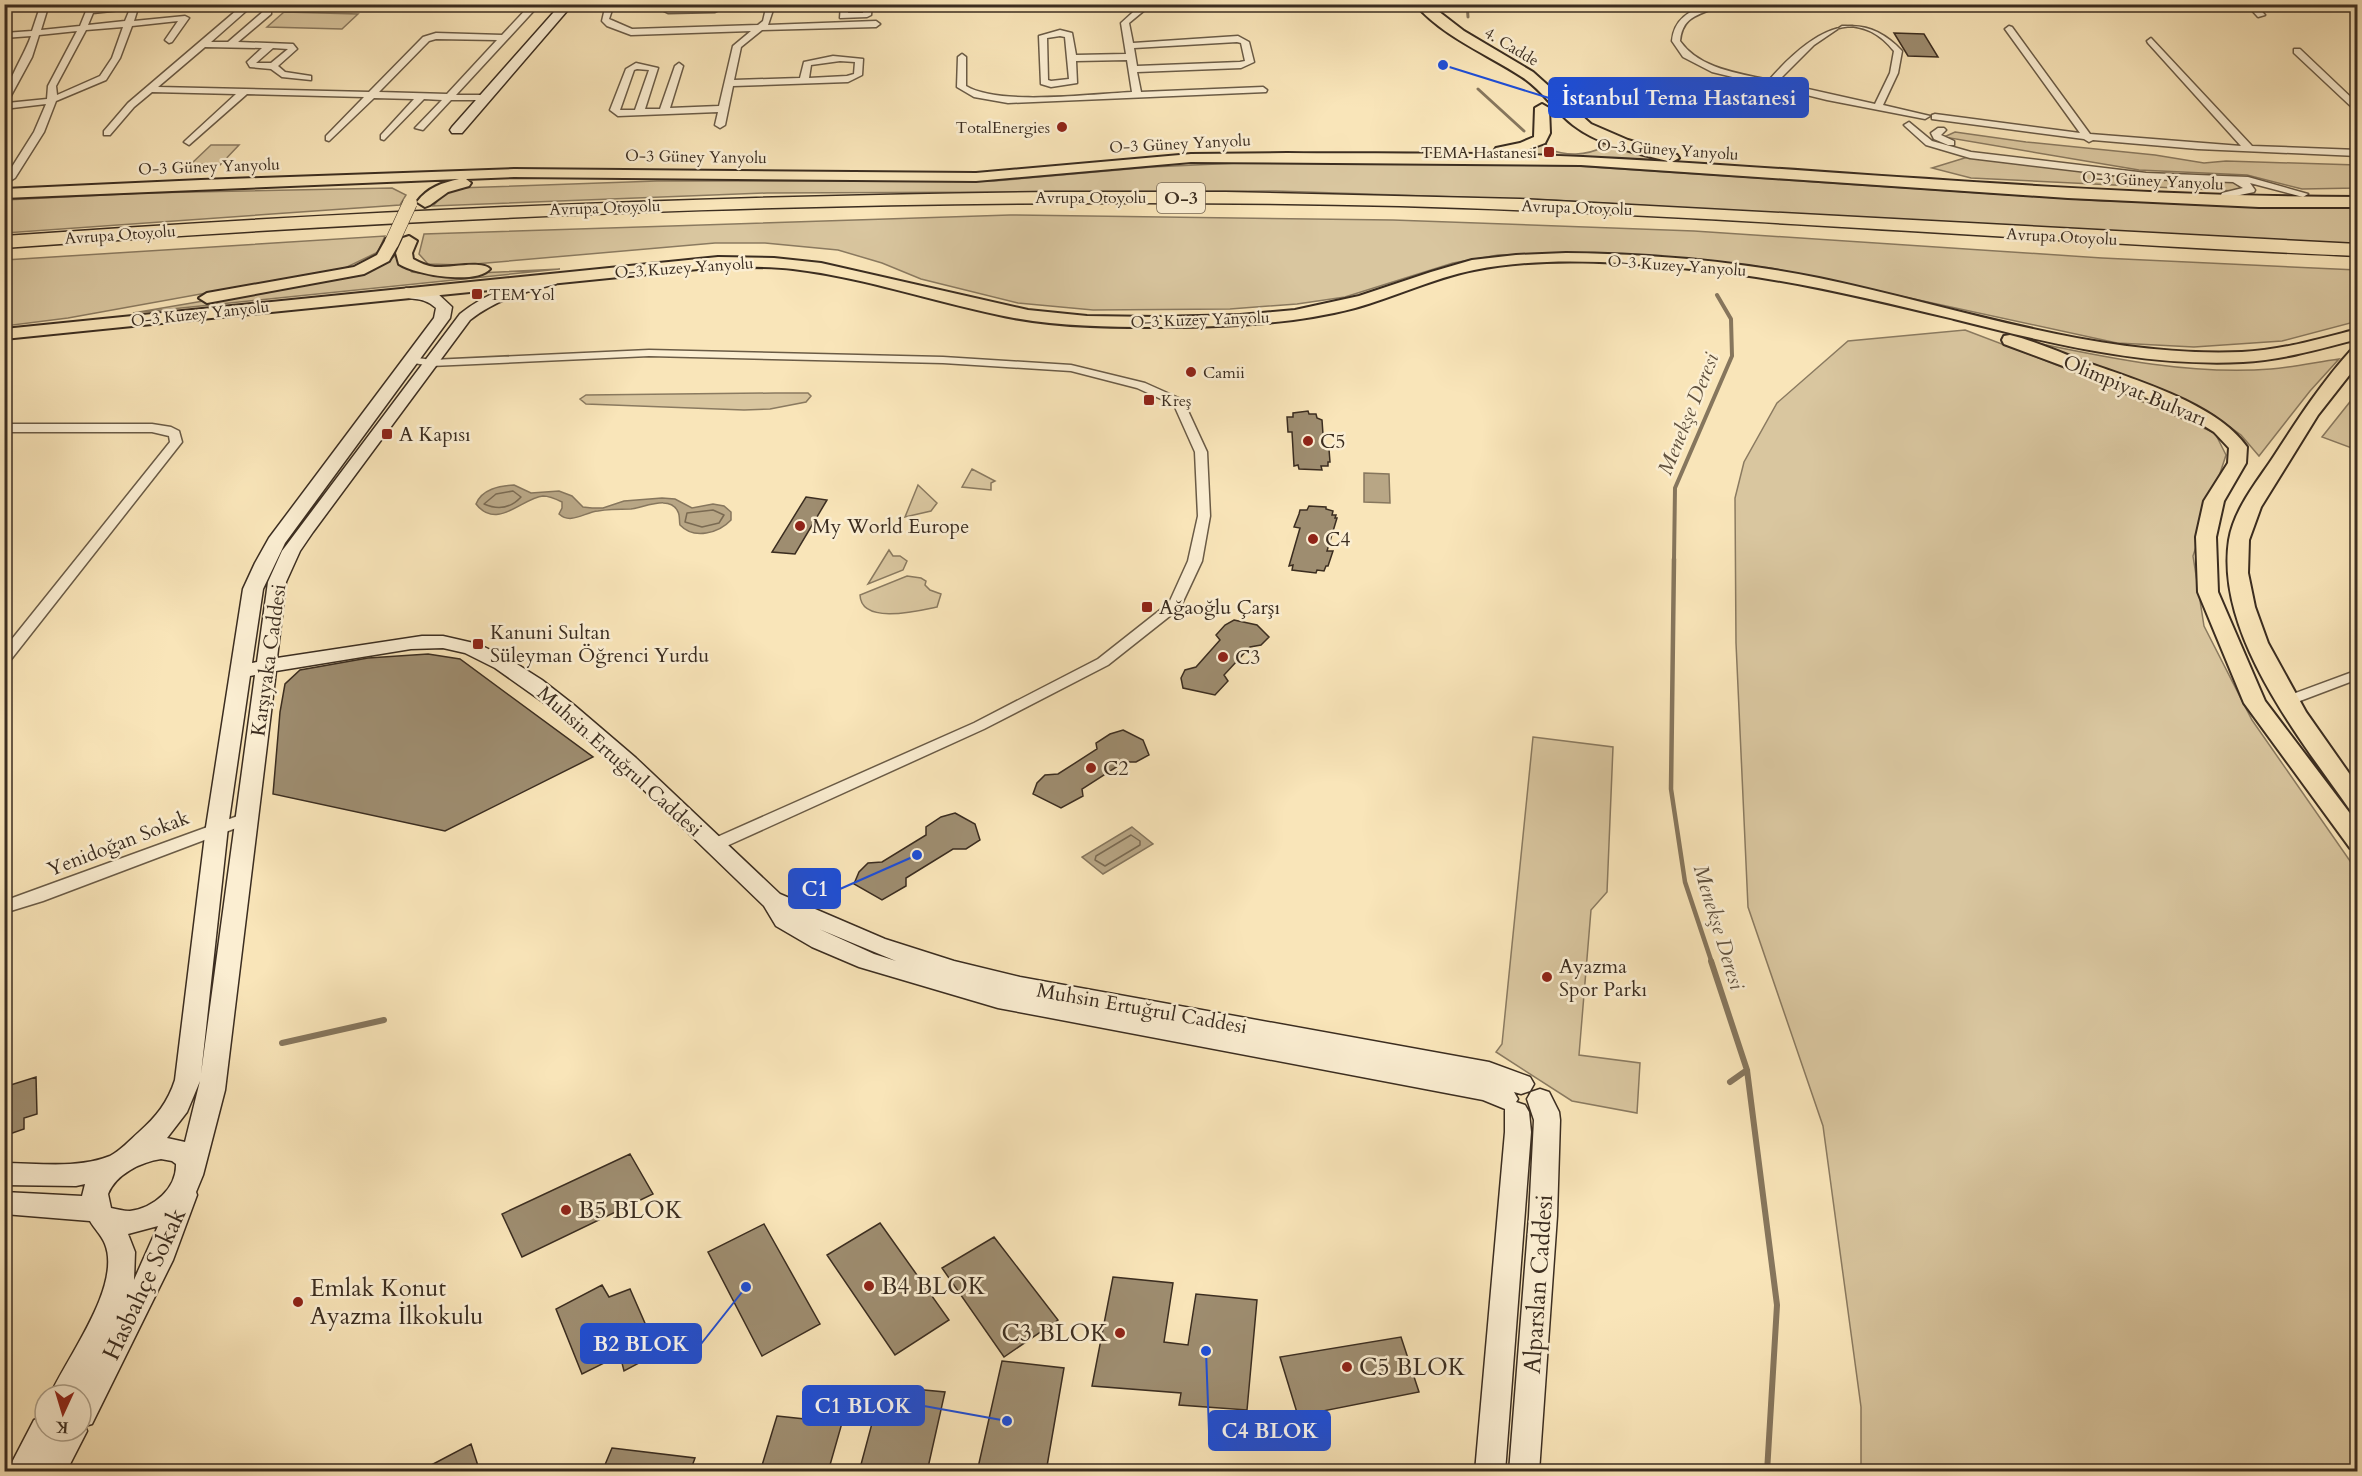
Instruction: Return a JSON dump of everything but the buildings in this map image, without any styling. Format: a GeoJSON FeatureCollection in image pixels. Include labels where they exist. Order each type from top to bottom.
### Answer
{"type":"FeatureCollection","features":[{"type":"Feature","properties":{"kind":"highway","name":"Avrupa Otoyolu"},"geometry":{"type":"LineString","coordinates":[[4,242],[285,222],[532,210],[771,201],[1012,197],[1334,200],[1564,206],[1811,219],[2137,241],[2358,250]]}},
{"type":"Feature","properties":{"kind":"highway","name":"Avrupa Otoyolu"},"geometry":{"type":"LineString","coordinates":[[4,252],[288,232],[625,216],[933,208],[1105,208],[1433,213],[1623,219],[2114,251],[2358,261]]}},
{"type":"Feature","properties":{"kind":"main road"},"geometry":{"type":"LineString","coordinates":[[458,130],[568,4]]}},
{"type":"Feature","properties":{"kind":"main road","name":"4. Cadde"},"geometry":{"type":"LineString","coordinates":[[1421,4],[1463,37],[1536,81],[1579,123],[1637,148],[1684,160],[1897,183]]}},
{"type":"Feature","properties":{"kind":"main road","name":"4. Cadde"},"geometry":{"type":"LineString","coordinates":[[1405,5],[1458,47],[1525,89],[1542,108]]}},
{"type":"Feature","properties":{"kind":"main road"},"geometry":{"type":"LineString","coordinates":[[1542,108],[1551,122],[1555,143],[1573,150],[1591,149],[1596,146],[1594,138],[1579,123]]}},
{"type":"Feature","properties":{"kind":"main road"},"geometry":{"type":"LineString","coordinates":[[1287,157],[1310,152],[1512,150],[1540,140],[1543,133],[1542,108]]}},
{"type":"Feature","properties":{"kind":"main road"},"geometry":{"type":"LineString","coordinates":[[1132,148],[1207,147],[1266,157]]}},
{"type":"Feature","properties":{"kind":"main road"},"geometry":{"type":"LineString","coordinates":[[1048,171],[1076,163],[1095,153],[1112,150]]}},
{"type":"Feature","properties":{"kind":"main road","name":"O-3 Güney Yanyolu"},"geometry":{"type":"LineString","coordinates":[[4,194],[201,184],[514,173],[953,177],[1210,157],[1287,157],[1581,161],[2118,196],[2259,202],[2358,202]]}},
{"type":"Feature","properties":{"kind":"main road"},"geometry":{"type":"LineString","coordinates":[[4,334],[358,271],[383,258],[418,202],[442,188],[474,181],[699,174]]}},
{"type":"Feature","properties":{"kind":"main road"},"geometry":{"type":"LineString","coordinates":[[7,182],[166,180],[201,184]]}},
{"type":"Feature","properties":{"kind":"main road"},"geometry":{"type":"LineString","coordinates":[[273,182],[395,186],[406,188],[418,202]]}},
{"type":"Feature","properties":{"kind":"main road"},"geometry":{"type":"LineString","coordinates":[[2118,196],[2358,192]]}},
{"type":"Feature","properties":{"kind":"main road"},"geometry":{"type":"LineString","coordinates":[[418,202],[410,241],[404,254],[405,261],[420,269],[431,271],[676,255],[766,254],[837,263],[968,303]]}},
{"type":"Feature","properties":{"kind":"main road","name":"O-3 Kuzey Yanyolu"},"geometry":{"type":"LineString","coordinates":[[31,330],[718,262],[765,262],[840,272],[1013,313],[1066,320],[1130,322],[1285,317],[1316,313],[1358,302],[1464,267],[1515,259],[1568,258],[1743,268],[2086,344],[2160,355],[2244,357],[2289,352],[2358,334]]}},
{"type":"Feature","properties":{"kind":"main road","name":"Karşıyaka Caddesi"},"geometry":{"type":"LineString","coordinates":[[190,1176],[212,1090],[277,582],[291,551],[341,480],[465,316],[485,302],[531,285],[602,273]]}},
{"type":"Feature","properties":{"kind":"main road","name":"Karşıyaka Caddesi"},"geometry":{"type":"LineString","coordinates":[[121,1162],[155,1135],[171,1118],[183,1096],[188,1080],[217,827],[253,589],[264,563],[301,506],[442,318],[444,308],[432,296],[402,292]]}},
{"type":"Feature","properties":{"kind":"main road","name":"Olimpiyat Bulvarı"},"geometry":{"type":"LineString","coordinates":[[1910,305],[2134,386],[2204,418],[2220,428],[2238,447],[2237,463],[2214,501],[2206,537],[2208,592],[2255,703],[2358,842]]}},
{"type":"Feature","properties":{"kind":"main road"},"geometry":{"type":"LineString","coordinates":[[2358,353],[2312,410],[2249,511],[2239,540],[2237,574],[2247,617],[2286,701],[2358,804]]}},
{"type":"Feature","properties":{"kind":"main road","name":"Muhsin Ertuğrul Caddesi"},"geometry":{"type":"LineString","coordinates":[[241,671],[378,647],[422,642],[463,645],[495,658],[544,691],[621,756],[772,900],[784,920],[820,941],[867,961],[998,999],[1102,1021],[1520,1098]]}},
{"type":"Feature","properties":{"kind":"main road","name":"Alparslan Caddesi"},"geometry":{"type":"LineString","coordinates":[[1490,1472],[1520,1098],[1546,1113],[1547,1132],[1524,1472]]}},
{"type":"Feature","properties":{"kind":"main road"},"geometry":{"type":"LineString","coordinates":[[4,1174],[76,1175],[121,1162],[145,1150],[163,1148],[178,1151],[187,1159],[190,1176],[170,1207],[142,1221],[122,1223],[80,1207],[4,1203]]}},
{"type":"Feature","properties":{"kind":"main road"},"geometry":{"type":"LineString","coordinates":[[102,1215],[94,1197],[99,1185],[121,1162]]}},
{"type":"Feature","properties":{"kind":"main road","name":"Hasbahçe Sokak"},"geometry":{"type":"LineString","coordinates":[[93,1390],[159,1260],[190,1176]]}},
{"type":"Feature","properties":{"kind":"main road","name":"Hasbahçe Sokak"},"geometry":{"type":"LineString","coordinates":[[71,1383],[102,1328],[121,1277],[119,1242],[102,1215]]}},
{"type":"Feature","properties":{"kind":"main road"},"geometry":{"type":"LineString","coordinates":[[22,1472],[38,1443]]}},
{"type":"Feature","properties":{"kind":"main road"},"geometry":{"type":"LineString","coordinates":[[50,1472],[66,1443]]}},
{"type":"Feature","properties":{"kind":"street"},"geometry":{"type":"LineString","coordinates":[[4,101],[28,57],[45,4]]}},
{"type":"Feature","properties":{"kind":"street"},"geometry":{"type":"LineString","coordinates":[[7,182],[39,132],[52,101],[52,86],[84,28],[92,8],[157,4]]}},
{"type":"Feature","properties":{"kind":"street"},"geometry":{"type":"LineString","coordinates":[[107,133],[131,105],[250,4]]}},
{"type":"Feature","properties":{"kind":"street"},"geometry":{"type":"LineString","coordinates":[[420,128],[536,4]]}},
{"type":"Feature","properties":{"kind":"street"},"geometry":{"type":"LineString","coordinates":[[610,4],[605,19],[610,24],[631,32],[876,24]]}},
{"type":"Feature","properties":{"kind":"street"},"geometry":{"type":"LineString","coordinates":[[670,4],[668,11],[715,10],[716,4]]}},
{"type":"Feature","properties":{"kind":"street"},"geometry":{"type":"LineString","coordinates":[[720,124],[737,46],[767,22],[771,4]]}},
{"type":"Feature","properties":{"kind":"street"},"geometry":{"type":"LineString","coordinates":[[845,4],[843,15],[867,15],[868,4]]}},
{"type":"Feature","properties":{"kind":"street"},"geometry":{"type":"LineString","coordinates":[[1137,95],[1125,23],[1148,4]]}},
{"type":"Feature","properties":{"kind":"street"},"geometry":{"type":"LineString","coordinates":[[1216,4],[1259,6]]}},
{"type":"Feature","properties":{"kind":"street"},"geometry":{"type":"LineString","coordinates":[[1718,4],[1690,14],[1682,21],[1676,37],[1681,49],[1695,62],[1714,70],[1771,84],[1930,117],[2089,139],[2358,153]]}},
{"type":"Feature","properties":{"kind":"street"},"geometry":{"type":"LineString","coordinates":[[2250,4],[2261,15]]}},
{"type":"Feature","properties":{"kind":"street"},"geometry":{"type":"LineString","coordinates":[[4,106],[52,101],[103,78],[116,58],[136,6]]}},
{"type":"Feature","properties":{"kind":"street"},"geometry":{"type":"LineString","coordinates":[[230,45],[268,12]]}},
{"type":"Feature","properties":{"kind":"street"},"geometry":{"type":"LineString","coordinates":[[4,36],[185,18],[169,40]]}},
{"type":"Feature","properties":{"kind":"street"},"geometry":{"type":"LineString","coordinates":[[1771,84],[1784,69],[1824,34],[1839,24],[1854,24],[1880,32],[1898,51],[1894,73],[1878,107]]}},
{"type":"Feature","properties":{"kind":"street"},"geometry":{"type":"LineString","coordinates":[[2009,29],[2089,139]]}},
{"type":"Feature","properties":{"kind":"street"},"geometry":{"type":"LineString","coordinates":[[1060,33],[1069,35],[1071,58],[1074,81],[1051,84],[1044,82],[1043,36],[1060,33]]}},
{"type":"Feature","properties":{"kind":"street"},"geometry":{"type":"LineString","coordinates":[[329,138],[426,39],[436,36],[504,38]]}},
{"type":"Feature","properties":{"kind":"street"},"geometry":{"type":"LineString","coordinates":[[2151,41],[2248,149]]}},
{"type":"Feature","properties":{"kind":"street"},"geometry":{"type":"LineString","coordinates":[[1128,46],[1164,45],[1169,42],[1195,54],[1217,53],[1195,54],[1171,68],[1134,69]]}},
{"type":"Feature","properties":{"kind":"street"},"geometry":{"type":"LineString","coordinates":[[204,44],[290,46],[293,49],[273,66]]}},
{"type":"Feature","properties":{"kind":"street"},"geometry":{"type":"LineString","coordinates":[[270,45],[250,62],[253,65],[273,66],[282,74],[308,78]]}},
{"type":"Feature","properties":{"kind":"street"},"geometry":{"type":"LineString","coordinates":[[1164,45],[1171,68]]}},
{"type":"Feature","properties":{"kind":"street"},"geometry":{"type":"LineString","coordinates":[[2297,51],[2358,110]]}},
{"type":"Feature","properties":{"kind":"street"},"geometry":{"type":"LineString","coordinates":[[962,57],[961,87],[994,99],[1263,90]]}},
{"type":"Feature","properties":{"kind":"street"},"geometry":{"type":"LineString","coordinates":[[1071,58],[1132,57]]}},
{"type":"Feature","properties":{"kind":"street"},"geometry":{"type":"LineString","coordinates":[[639,112],[654,68],[649,66],[630,69],[615,110],[618,113],[722,109]]}},
{"type":"Feature","properties":{"kind":"street"},"geometry":{"type":"LineString","coordinates":[[664,111],[679,66]]}},
{"type":"Feature","properties":{"kind":"street"},"geometry":{"type":"LineString","coordinates":[[728,83],[805,76],[859,68]]}},
{"type":"Feature","properties":{"kind":"street"},"geometry":{"type":"LineString","coordinates":[[149,89],[485,98]]}},
{"type":"Feature","properties":{"kind":"street"},"geometry":{"type":"LineString","coordinates":[[189,141],[244,92]]}},
{"type":"Feature","properties":{"kind":"street"},"geometry":{"type":"LineString","coordinates":[[384,137],[421,97]]}},
{"type":"Feature","properties":{"kind":"street"},"geometry":{"type":"LineString","coordinates":[[1850,102],[1924,130],[1993,127]]}},
{"type":"Feature","properties":{"kind":"street"},"geometry":{"type":"LineString","coordinates":[[1907,124],[1910,117],[1930,117],[1944,122],[1946,126],[1936,133],[1937,137],[1946,142],[2030,154],[2134,175]]}},
{"type":"Feature","properties":{"kind":"street"},"geometry":{"type":"LineString","coordinates":[[1907,124],[1919,137],[1940,147],[1970,155],[2134,175],[2262,182],[2303,194]]}},
{"type":"Feature","properties":{"kind":"street"},"geometry":{"type":"LineString","coordinates":[[2021,162],[2021,158],[2030,154]]}},
{"type":"Feature","properties":{"kind":"street"},"geometry":{"type":"LineString","coordinates":[[2216,178],[2238,181],[2250,190],[2247,193],[2226,195]]}},
{"type":"Feature","properties":{"kind":"street"},"geometry":{"type":"LineString","coordinates":[[412,360],[431,363],[650,353],[943,360],[1071,368],[1141,385],[1179,403],[1201,452],[1204,516],[1195,561],[1175,605],[1102,662],[979,726],[714,845]]}},
{"type":"Feature","properties":{"kind":"street"},"geometry":{"type":"LineString","coordinates":[[4,428],[152,428],[167,430],[175,434],[177,442],[4,659]]}},
{"type":"Feature","properties":{"kind":"street"},"geometry":{"type":"LineString","coordinates":[[2286,701],[2358,674]]}},
{"type":"Feature","properties":{"kind":"street","name":"Yenidoğan Sokak"},"geometry":{"type":"LineString","coordinates":[[4,907],[37,897],[217,827],[246,818]]}},
{"type":"Feature","properties":{"kind":"shaded area"},"geometry":{"type":"Polygon","coordinates":[[[284,12],[358,14],[342,29],[267,27],[284,12]]]}},
{"type":"Feature","properties":{"kind":"shaded area"},"geometry":{"type":"Polygon","coordinates":[[[1955,132],[2026,142],[2155,155],[2204,163],[2226,161],[2357,165],[2357,188],[2302,189],[2247,175],[2139,170],[1944,137],[1955,132]]]}},
{"type":"Feature","properties":{"kind":"shaded area"},"geometry":{"type":"Polygon","coordinates":[[[1545,141],[1548,149],[1562,153],[1590,152],[1603,147],[1603,141],[1647,155],[1682,162],[1511,154],[1529,150],[1545,141]]]}},
{"type":"Feature","properties":{"kind":"shaded area"},"geometry":{"type":"Polygon","coordinates":[[[211,145],[239,145],[220,165],[191,164],[211,145]]]}},
{"type":"Feature","properties":{"kind":"shaded area"},"geometry":{"type":"Polygon","coordinates":[[[1971,156],[2120,177],[2236,182],[2240,187],[2236,191],[1971,178],[1932,168],[1971,156]]]}},
{"type":"Feature","properties":{"kind":"shaded area"},"geometry":{"type":"Polygon","coordinates":[[[1281,161],[1576,166],[2103,201],[2357,207],[2358,244],[2008,227],[1551,200],[1276,191],[767,193],[433,206],[443,195],[457,188],[657,181],[994,181],[1152,167],[1281,161]]]}},
{"type":"Feature","properties":{"kind":"shaded area"},"geometry":{"type":"Polygon","coordinates":[[[392,188],[406,195],[400,205],[5,233],[5,200],[144,193],[392,188]]]}},
{"type":"Feature","properties":{"kind":"shaded area"},"geometry":{"type":"Polygon","coordinates":[[[1010,215],[1393,220],[1694,231],[2102,258],[2357,270],[2358,321],[2282,341],[2194,347],[2117,343],[1771,268],[1716,262],[1552,254],[1498,255],[1453,263],[1345,297],[1297,304],[1230,309],[1093,310],[1018,303],[921,279],[882,263],[838,250],[765,243],[715,243],[463,265],[428,264],[419,254],[424,234],[1010,215]]]}},
{"type":"Feature","properties":{"kind":"shaded area"},"geometry":{"type":"Polygon","coordinates":[[[385,236],[378,252],[345,268],[68,318],[5,326],[5,260],[385,236]]]}},
{"type":"Feature","properties":{"kind":"shaded area"},"geometry":{"type":"Polygon","coordinates":[[[395,256],[412,272],[436,275],[560,269],[133,313],[350,276],[376,267],[395,256]]]}},
{"type":"Feature","properties":{"kind":"shaded area"},"geometry":{"type":"Polygon","coordinates":[[[1965,330],[2062,367],[2215,433],[2226,455],[2193,556],[2204,626],[2252,720],[2357,871],[2357,1471],[1861,1471],[1861,1407],[1823,1126],[1748,907],[1736,643],[1735,498],[1744,462],[1777,403],[1848,341],[1965,330]]]}},
{"type":"Feature","properties":{"kind":"shaded area"},"geometry":{"type":"Polygon","coordinates":[[[2037,343],[2124,360],[2212,370],[2271,369],[2339,359],[2310,391],[2259,456],[2241,435],[2212,414],[2037,343]]]}},
{"type":"Feature","properties":{"kind":"shaded area"},"geometry":{"type":"Polygon","coordinates":[[[808,393],[811,396],[806,402],[770,409],[744,410],[586,404],[580,399],[586,395],[808,393]]]}},
{"type":"Feature","properties":{"kind":"shaded area"},"geometry":{"type":"Polygon","coordinates":[[[2357,393],[2357,450],[2322,437],[2357,393]]]}},
{"type":"Feature","properties":{"kind":"shaded area"},"geometry":{"type":"Polygon","coordinates":[[[972,469],[995,481],[991,483],[991,490],[962,487],[972,469]]]}},
{"type":"Feature","properties":{"kind":"shaded area"},"geometry":{"type":"Polygon","coordinates":[[[918,485],[937,503],[931,511],[905,517],[918,485]]]}},
{"type":"Feature","properties":{"kind":"shaded area"},"geometry":{"type":"Polygon","coordinates":[[[889,550],[893,556],[900,556],[907,561],[903,570],[868,584],[889,550]]]}},
{"type":"Feature","properties":{"kind":"shaded area"},"geometry":{"type":"Polygon","coordinates":[[[907,576],[921,578],[926,581],[925,585],[930,590],[941,594],[937,607],[892,614],[870,610],[863,604],[860,595],[907,576]]]}},
{"type":"Feature","properties":{"kind":"shaded area","name":"Ayazma Spor Parkı"},"geometry":{"type":"Polygon","coordinates":[[[1533,737],[1613,747],[1607,892],[1591,910],[1579,1055],[1640,1063],[1637,1113],[1572,1101],[1496,1052],[1502,1044],[1533,737]]]}},
{"type":"Feature","properties":{"kind":"water"},"geometry":{"type":"Polygon","coordinates":[[[1364,473],[1389,474],[1390,503],[1364,502],[1364,473]]]}},
{"type":"Feature","properties":{"kind":"water"},"geometry":{"type":"Polygon","coordinates":[[[514,485],[531,493],[559,491],[572,496],[583,507],[592,508],[603,508],[624,501],[662,498],[675,499],[692,508],[713,504],[724,506],[731,512],[731,520],[713,531],[699,533],[686,530],[680,525],[679,513],[674,507],[663,503],[631,509],[598,511],[573,518],[559,514],[562,502],[543,496],[501,514],[484,511],[476,504],[482,495],[497,487],[514,485]]]}},
{"type":"Feature","properties":{"kind":"water"},"geometry":{"type":"Polygon","coordinates":[[[1132,827],[1153,844],[1103,874],[1082,857],[1132,827]]]}},
{"type":"Feature","properties":{"kind":"waterway","name":"Menekşe Deresi"},"geometry":{"type":"LineString","coordinates":[[1467,4],[1468,17]]}},
{"type":"Feature","properties":{"kind":"waterway","name":"Menekşe Deresi"},"geometry":{"type":"LineString","coordinates":[[1478,89],[1524,131]]}},
{"type":"Feature","properties":{"kind":"waterway","name":"Menekşe Deresi"},"geometry":{"type":"LineString","coordinates":[[1674,561],[1675,488],[1732,356],[1731,319],[1717,295]]}},
{"type":"Feature","properties":{"kind":"waterway","name":"Menekşe Deresi"},"geometry":{"type":"LineString","coordinates":[[1674,559],[1671,789],[1685,882],[1712,963]]}},
{"type":"Feature","properties":{"kind":"waterway","name":"Menekşe Deresi"},"geometry":{"type":"LineString","coordinates":[[1711,961],[1747,1070]]}},
{"type":"Feature","properties":{"kind":"waterway"},"geometry":{"type":"LineString","coordinates":[[282,1043],[384,1020]]}},
{"type":"Feature","properties":{"kind":"waterway"},"geometry":{"type":"LineString","coordinates":[[1730,1082],[1747,1070]]}},
{"type":"Feature","properties":{"kind":"waterway","name":"Menekşe Deresi"},"geometry":{"type":"LineString","coordinates":[[1747,1070],[1777,1305],[1767,1472]]}},
{"type":"Feature","properties":{"kind":"place","name":"İstanbul Tema Hastanesi"},"geometry":{"type":"Point","coordinates":[1443,65]}},
{"type":"Feature","properties":{"kind":"place","name":"TotalEnergies"},"geometry":{"type":"Point","coordinates":[1062,127]}},
{"type":"Feature","properties":{"kind":"place","name":"TEMA Hastanesi"},"geometry":{"type":"Point","coordinates":[1549,152]}},
{"type":"Feature","properties":{"kind":"place","name":"TEM Yol"},"geometry":{"type":"Point","coordinates":[477,294]}},
{"type":"Feature","properties":{"kind":"place","name":"Camii"},"geometry":{"type":"Point","coordinates":[1191,372]}},
{"type":"Feature","properties":{"kind":"place","name":"Kreş"},"geometry":{"type":"Point","coordinates":[1149,400]}},
{"type":"Feature","properties":{"kind":"place","name":"A Kapısı"},"geometry":{"type":"Point","coordinates":[387,434]}},
{"type":"Feature","properties":{"kind":"place","name":"C5"},"geometry":{"type":"Point","coordinates":[1308,441]}},
{"type":"Feature","properties":{"kind":"place","name":"My World Europe"},"geometry":{"type":"Point","coordinates":[800,526]}},
{"type":"Feature","properties":{"kind":"place","name":"C4"},"geometry":{"type":"Point","coordinates":[1313,539]}},
{"type":"Feature","properties":{"kind":"place","name":"Ağaoğlu Çarşı"},"geometry":{"type":"Point","coordinates":[1147,607]}},
{"type":"Feature","properties":{"kind":"place","name":"Kanuni Sultan Süleyman Öğrenci Yurdu"},"geometry":{"type":"Point","coordinates":[478,644]}},
{"type":"Feature","properties":{"kind":"place","name":"C3"},"geometry":{"type":"Point","coordinates":[1223,657]}},
{"type":"Feature","properties":{"kind":"place","name":"C2"},"geometry":{"type":"Point","coordinates":[1091,768]}},
{"type":"Feature","properties":{"kind":"place","name":"C1"},"geometry":{"type":"Point","coordinates":[917,855]}},
{"type":"Feature","properties":{"kind":"place","name":"Ayazma Spor Parkı"},"geometry":{"type":"Point","coordinates":[1547,977]}},
{"type":"Feature","properties":{"kind":"place","name":"B5 BLOK"},"geometry":{"type":"Point","coordinates":[566,1210]}},
{"type":"Feature","properties":{"kind":"place","name":"B4 BLOK"},"geometry":{"type":"Point","coordinates":[869,1286]}},
{"type":"Feature","properties":{"kind":"place","name":"B2 BLOK"},"geometry":{"type":"Point","coordinates":[746,1287]}},
{"type":"Feature","properties":{"kind":"place","name":"Emlak Konut Ayazma İlkokulu"},"geometry":{"type":"Point","coordinates":[298,1302]}},
{"type":"Feature","properties":{"kind":"place","name":"C3 BLOK"},"geometry":{"type":"Point","coordinates":[1120,1333]}},
{"type":"Feature","properties":{"kind":"place","name":"C4 BLOK"},"geometry":{"type":"Point","coordinates":[1206,1351]}},
{"type":"Feature","properties":{"kind":"place","name":"C5 BLOK"},"geometry":{"type":"Point","coordinates":[1347,1367]}},
{"type":"Feature","properties":{"kind":"place","name":"C1 BLOK"},"geometry":{"type":"Point","coordinates":[1007,1421]}}]}
